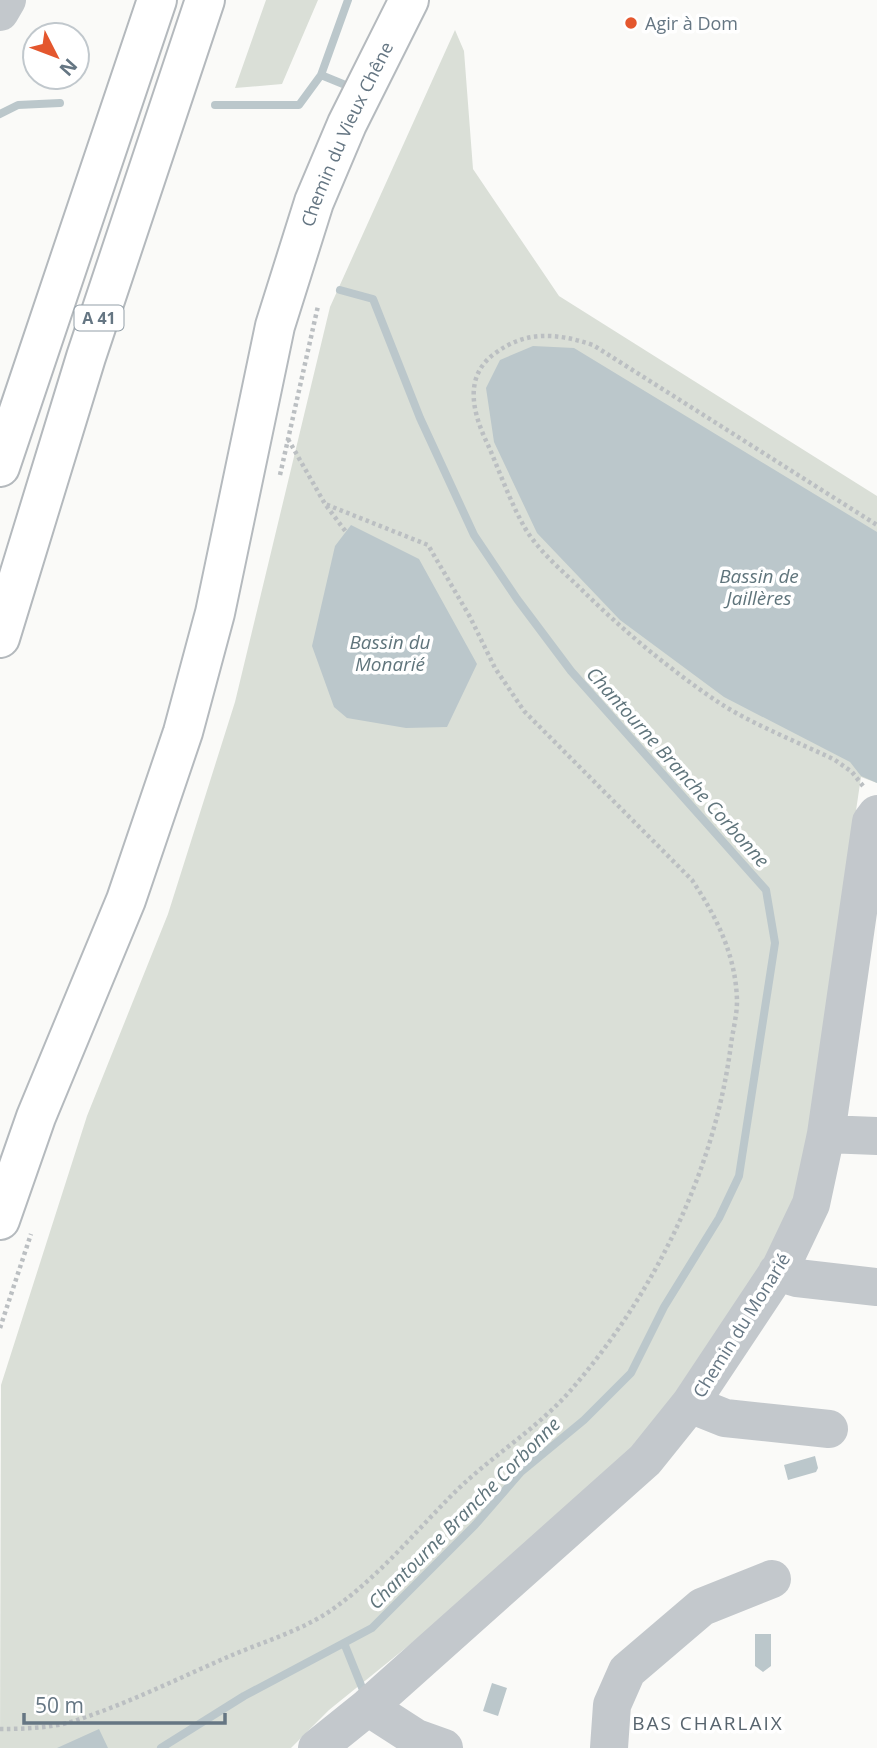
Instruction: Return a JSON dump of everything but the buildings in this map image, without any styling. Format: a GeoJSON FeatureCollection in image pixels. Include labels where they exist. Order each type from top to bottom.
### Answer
{"type":"FeatureCollection","features":[{"type":"Feature","properties":{"kind":"main road"},"geometry":{"type":"LineString","coordinates":[[0,432],[129,0]]}},
{"type":"Feature","properties":{"kind":"main road","name":"A 41"},"geometry":{"type":"LineString","coordinates":[[0,467],[156,0]]}},
{"type":"Feature","properties":{"kind":"main road","name":"A 41"},"geometry":{"type":"LineString","coordinates":[[0,638],[86,357],[205,0]]}},
{"type":"Feature","properties":{"kind":"main road","name":"Chemin du Vieux Chêne"},"geometry":{"type":"LineString","coordinates":[[0,1220],[36,1117],[126,900],[183,732],[215,613],[259,394],[291,272],[314,202],[347,124],[409,0]]}},
{"type":"Feature","properties":{"kind":"street"},"geometry":{"type":"LineString","coordinates":[[0,12],[7,0]]}},
{"type":"Feature","properties":{"kind":"street","name":"Chemin du Monarié"},"geometry":{"type":"LineString","coordinates":[[317,1748],[368,1707],[645,1460],[690,1404],[777,1272],[811,1204],[826,1134],[873,803]]}},
{"type":"Feature","properties":{"kind":"street"},"geometry":{"type":"LineString","coordinates":[[826,1134],[877,1136]]}},
{"type":"Feature","properties":{"kind":"street"},"geometry":{"type":"LineString","coordinates":[[777,1272],[797,1278],[877,1287]]}},
{"type":"Feature","properties":{"kind":"street"},"geometry":{"type":"LineString","coordinates":[[690,1404],[725,1418],[829,1429]]}},
{"type":"Feature","properties":{"kind":"street"},"geometry":{"type":"LineString","coordinates":[[609,1748],[612,1705],[627,1671],[702,1607],[772,1579]]}},
{"type":"Feature","properties":{"kind":"street"},"geometry":{"type":"LineString","coordinates":[[368,1707],[416,1738],[439,1747]]}},
{"type":"Feature","properties":{"kind":"path"},"geometry":{"type":"LineString","coordinates":[[320,299],[288,439],[326,504],[346,532]]}},
{"type":"Feature","properties":{"kind":"path"},"geometry":{"type":"LineString","coordinates":[[873,803],[852,772],[722,705],[616,624],[545,554],[525,529],[479,426],[472,398],[476,376],[489,358],[509,343],[532,335],[565,336],[593,345],[877,525]]}},
{"type":"Feature","properties":{"kind":"path"},"geometry":{"type":"LineString","coordinates":[[0,1729],[71,1722],[104,1710],[293,1629],[335,1608],[363,1584],[463,1485],[569,1393],[600,1354],[630,1312],[677,1229],[702,1166],[725,1091],[737,1001],[729,952],[714,912],[692,880],[524,711],[495,668],[470,617],[428,545],[326,504]]}},
{"type":"Feature","properties":{"kind":"shaded area"},"geometry":{"type":"Polygon","coordinates":[[[266,0],[318,0],[282,84],[235,88],[266,0]]]}},
{"type":"Feature","properties":{"kind":"shaded area"},"geometry":{"type":"Polygon","coordinates":[[[455,30],[464,51],[473,169],[559,296],[877,496],[877,783],[861,777],[794,1226],[623,1472],[329,1710],[291,1748],[0,1748],[1,1385],[87,1116],[168,914],[235,702],[330,307],[455,30]]]}},
{"type":"Feature","properties":{"kind":"water","name":"Bassin de Jaillères"},"geometry":{"type":"Polygon","coordinates":[[[533,346],[574,348],[877,532],[877,783],[861,776],[850,762],[724,697],[620,620],[537,533],[494,442],[486,388],[500,360],[533,346]]]}},
{"type":"Feature","properties":{"kind":"water","name":"Bassin du Monarié"},"geometry":{"type":"Polygon","coordinates":[[[351,525],[419,559],[477,664],[447,727],[406,728],[347,718],[334,707],[312,646],[335,546],[351,525]]]}},
{"type":"Feature","properties":{"kind":"water"},"geometry":{"type":"Polygon","coordinates":[[[815,1456],[818,1468],[816,1472],[788,1480],[784,1465],[815,1456]]]}},
{"type":"Feature","properties":{"kind":"water"},"geometry":{"type":"Polygon","coordinates":[[[755,1634],[771,1634],[771,1666],[763,1672],[755,1666],[755,1634]]]}},
{"type":"Feature","properties":{"kind":"water"},"geometry":{"type":"Polygon","coordinates":[[[492,1683],[507,1688],[498,1716],[483,1711],[492,1683]]]}},
{"type":"Feature","properties":{"kind":"water"},"geometry":{"type":"Polygon","coordinates":[[[99,1729],[108,1748],[57,1748],[99,1729]]]}},
{"type":"Feature","properties":{"kind":"waterway"},"geometry":{"type":"LineString","coordinates":[[215,105],[299,105],[321,75],[348,0]]}},
{"type":"Feature","properties":{"kind":"waterway"},"geometry":{"type":"LineString","coordinates":[[321,75],[343,84]]}},
{"type":"Feature","properties":{"kind":"waterway"},"geometry":{"type":"LineString","coordinates":[[0,114],[18,105],[60,103]]}},
{"type":"Feature","properties":{"kind":"waterway","name":"Chantourne Branche Corbonne"},"geometry":{"type":"LineString","coordinates":[[161,1748],[244,1696],[372,1628],[475,1525],[521,1472],[584,1420],[631,1373],[664,1307],[719,1218],[739,1176],[775,943],[766,890],[571,671],[517,599],[474,535],[420,418],[373,299],[340,290]]}},
{"type":"Feature","properties":{"kind":"waterway"},"geometry":{"type":"LineString","coordinates":[[344,1643],[365,1695]]}},
{"type":"Feature","properties":{"kind":"place","name":"Agir à Dom"},"geometry":{"type":"Point","coordinates":[631,23]}},
{"type":"Feature","properties":{"kind":"district","name":"BAS CHARLAIX"},"geometry":{"type":"Point","coordinates":[708,1723]}}]}
